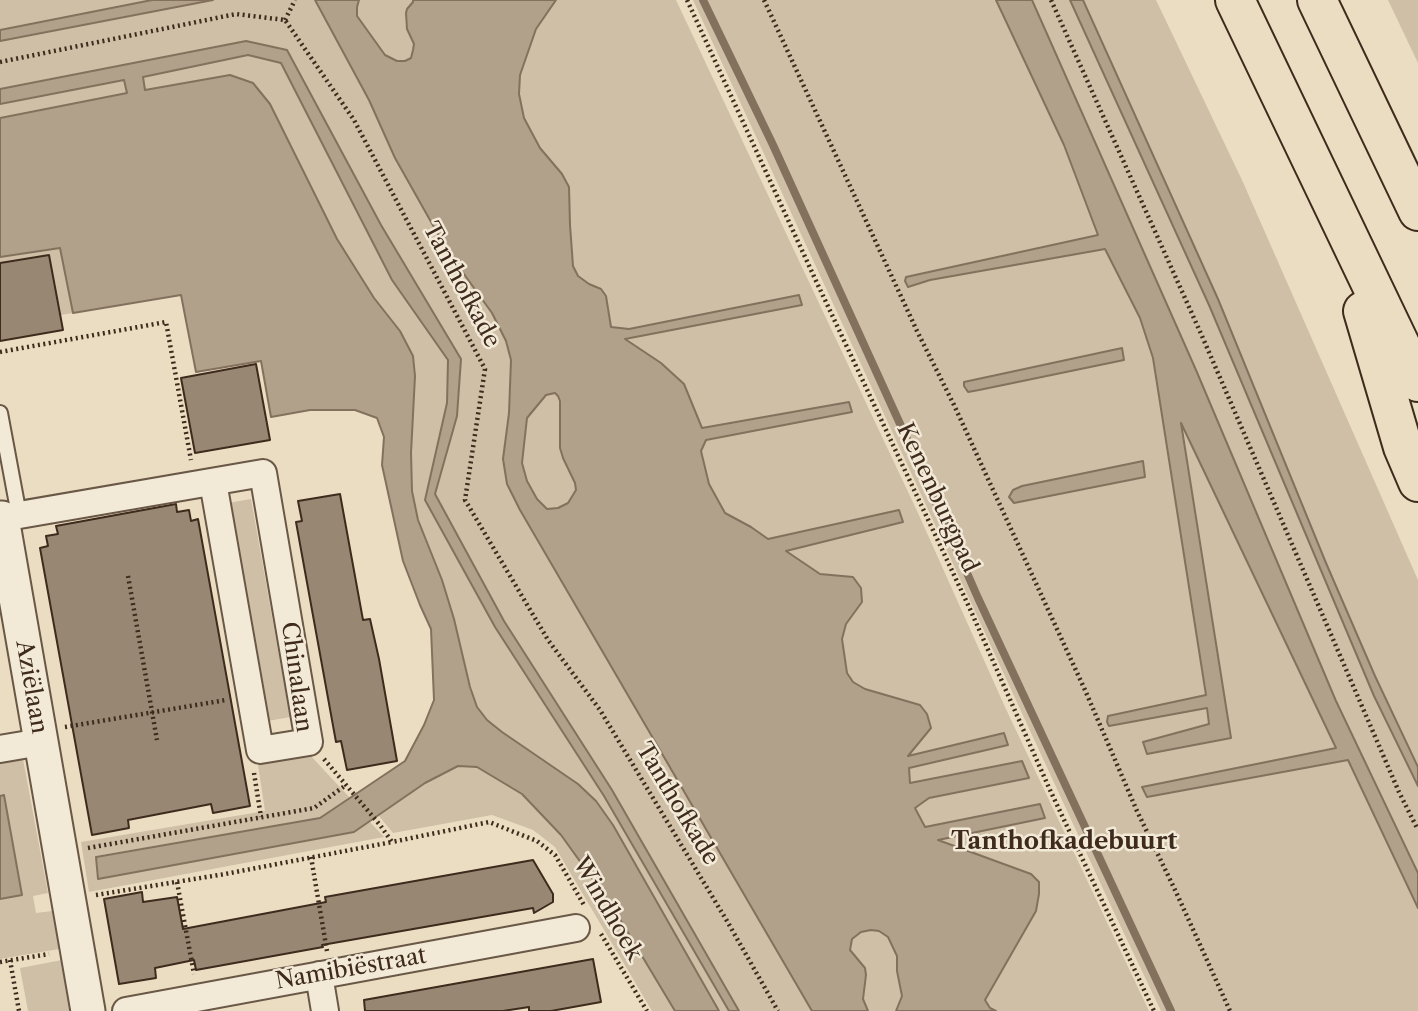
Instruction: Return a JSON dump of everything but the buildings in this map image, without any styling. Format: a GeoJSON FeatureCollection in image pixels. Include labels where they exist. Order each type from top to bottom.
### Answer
{"type":"FeatureCollection","features":[{"type":"Feature","properties":{"kind":"highway"},"geometry":{"type":"LineString","coordinates":[[1235,0],[1418,382]]}},
{"type":"Feature","properties":{"kind":"highway"},"geometry":{"type":"LineString","coordinates":[[1317,0],[1418,211]]}},
{"type":"Feature","properties":{"kind":"highway"},"geometry":{"type":"LineString","coordinates":[[1329,194],[1403,447],[1418,482]]}},
{"type":"Feature","properties":{"kind":"street","name":"Chinalaan"},"geometry":{"type":"LineString","coordinates":[[7,517],[263,473],[309,742],[260,750],[251,696],[204,484]]}},
{"type":"Feature","properties":{"kind":"street","name":"Aziëlaan"},"geometry":{"type":"LineString","coordinates":[[7,517],[40,736],[88,1011]]}},
{"type":"Feature","properties":{"kind":"street"},"geometry":{"type":"LineString","coordinates":[[0,749],[40,736]]}},
{"type":"Feature","properties":{"kind":"street","name":"Namibiëstraat"},"geometry":{"type":"LineString","coordinates":[[126,1011],[587,922]]}},
{"type":"Feature","properties":{"kind":"street"},"geometry":{"type":"LineString","coordinates":[[325,973],[325,1011]]}},
{"type":"Feature","properties":{"kind":"lane"},"geometry":{"type":"LineString","coordinates":[[0,413],[7,517]]}},
{"type":"Feature","properties":{"kind":"path"},"geometry":{"type":"LineString","coordinates":[[0,62],[236,15],[285,20],[295,0]]}},
{"type":"Feature","properties":{"kind":"path","name":"Kenenburgpad"},"geometry":{"type":"LineString","coordinates":[[687,0],[1154,1011]]}},
{"type":"Feature","properties":{"kind":"path"},"geometry":{"type":"LineString","coordinates":[[764,0],[954,405],[1085,690],[1136,811],[1230,1011]]}},
{"type":"Feature","properties":{"kind":"path"},"geometry":{"type":"LineString","coordinates":[[1051,0],[1418,830]]}},
{"type":"Feature","properties":{"kind":"path","name":"Tanthofkade"},"geometry":{"type":"LineString","coordinates":[[285,20],[354,120],[485,369],[465,500],[548,640],[600,710],[778,1011]]}},
{"type":"Feature","properties":{"kind":"path"},"geometry":{"type":"LineString","coordinates":[[0,352],[166,322],[204,484]]}},
{"type":"Feature","properties":{"kind":"path"},"geometry":{"type":"LineString","coordinates":[[128,576],[157,740]]}},
{"type":"Feature","properties":{"kind":"path"},"geometry":{"type":"LineString","coordinates":[[40,736],[152,712],[251,696]]}},
{"type":"Feature","properties":{"kind":"path"},"geometry":{"type":"LineString","coordinates":[[260,750],[253,766],[261,817]]}},
{"type":"Feature","properties":{"kind":"path"},"geometry":{"type":"LineString","coordinates":[[61,856],[314,808],[346,785],[392,842]]}},
{"type":"Feature","properties":{"kind":"path","name":"Windhoek"},"geometry":{"type":"LineString","coordinates":[[69,900],[489,822],[537,841],[555,855],[587,922],[647,1011]]}},
{"type":"Feature","properties":{"kind":"path"},"geometry":{"type":"LineString","coordinates":[[311,857],[325,973]]}},
{"type":"Feature","properties":{"kind":"path"},"geometry":{"type":"LineString","coordinates":[[177,882],[198,998]]}},
{"type":"Feature","properties":{"kind":"path"},"geometry":{"type":"LineString","coordinates":[[0,962],[77,949]]}},
{"type":"Feature","properties":{"kind":"path"},"geometry":{"type":"LineString","coordinates":[[10,960],[19,1011]]}},
{"type":"Feature","properties":{"kind":"shaded area"},"geometry":{"type":"Polygon","coordinates":[[[0,0],[152,0],[0,30],[0,0]]]}},
{"type":"Feature","properties":{"kind":"shaded area"},"geometry":{"type":"Polygon","coordinates":[[[152,0],[213,0],[0,41],[0,30],[152,0]]]}},
{"type":"Feature","properties":{"kind":"shaded area"},"geometry":{"type":"Polygon","coordinates":[[[213,0],[315,0],[369,100],[395,158],[448,252],[492,313],[506,341],[511,360],[509,413],[503,459],[507,484],[812,1011],[739,1011],[612,790],[504,621],[435,494],[457,416],[461,359],[381,225],[287,50],[246,41],[0,89],[0,41],[213,0]]]}},
{"type":"Feature","properties":{"kind":"shaded area"},"geometry":{"type":"Polygon","coordinates":[[[315,0],[359,0],[357,16],[385,55],[397,61],[405,61],[411,58],[414,44],[407,29],[406,13],[413,0],[556,0],[536,29],[520,75],[519,94],[524,118],[540,148],[562,174],[569,187],[573,266],[578,276],[601,289],[606,296],[611,327],[629,329],[799,295],[802,305],[625,339],[661,363],[684,384],[702,428],[849,402],[852,412],[706,440],[701,451],[709,484],[725,513],[768,539],[899,510],[903,522],[786,551],[820,574],[853,577],[861,588],[862,602],[846,624],[842,639],[847,673],[853,682],[865,689],[920,705],[927,714],[931,728],[908,756],[1004,733],[1008,745],[909,768],[910,783],[1022,761],[1029,778],[929,798],[915,808],[925,827],[1040,804],[1045,818],[938,840],[1031,874],[1039,882],[1036,911],[985,1000],[990,1008],[996,1011],[896,1011],[902,996],[897,956],[888,937],[879,931],[871,930],[861,932],[852,939],[850,950],[865,968],[863,999],[868,1011],[812,1011],[507,484],[503,459],[509,413],[511,360],[506,341],[492,313],[448,252],[395,158],[369,100],[315,0]],[[555,393],[546,395],[527,418],[522,463],[527,481],[537,499],[547,509],[568,503],[576,490],[560,448],[558,396],[555,393]]]}},
{"type":"Feature","properties":{"kind":"shaded area"},"geometry":{"type":"Polygon","coordinates":[[[359,0],[413,0],[407,9],[407,29],[414,44],[411,58],[397,61],[385,55],[357,16],[359,0]]]}},
{"type":"Feature","properties":{"kind":"shaded area"},"geometry":{"type":"Polygon","coordinates":[[[556,0],[676,0],[1149,1011],[996,1011],[985,1001],[1039,882],[1031,874],[937,840],[1045,818],[1043,811],[1039,804],[925,827],[914,808],[929,798],[1028,779],[1023,762],[910,783],[908,768],[1008,745],[1004,733],[907,756],[920,705],[865,689],[853,682],[847,673],[842,639],[846,624],[862,602],[853,577],[820,574],[785,550],[903,522],[899,510],[768,539],[725,513],[709,484],[701,451],[706,440],[852,412],[850,403],[702,428],[684,384],[624,339],[802,305],[798,295],[629,329],[611,327],[606,296],[601,289],[578,276],[573,266],[569,187],[562,174],[540,148],[524,118],[519,94],[520,75],[536,29],[556,0]]]}},
{"type":"Feature","properties":{"kind":"shaded area"},"geometry":{"type":"Polygon","coordinates":[[[693,0],[996,0],[1064,145],[1098,236],[906,277],[905,281],[908,287],[930,280],[1105,249],[1140,318],[1153,358],[1206,695],[1107,722],[1109,726],[1207,708],[1210,724],[1144,742],[1231,738],[1180,419],[1336,748],[1143,788],[1148,797],[1348,760],[1418,909],[1418,1011],[1161,1011],[693,0]],[[1122,348],[965,382],[1124,360],[1122,348]],[[1143,462],[1022,486],[1009,497],[1015,503],[1145,477],[1143,462]]]}},
{"type":"Feature","properties":{"kind":"shaded area"},"geometry":{"type":"Polygon","coordinates":[[[996,0],[1032,0],[1196,370],[1336,701],[1418,873],[1418,908],[1348,760],[1147,797],[1142,787],[1336,748],[1181,423],[1231,738],[1147,754],[1143,742],[1209,724],[1207,708],[1109,726],[1107,722],[1108,716],[1206,695],[1153,358],[1140,318],[1105,249],[930,280],[908,287],[905,281],[906,277],[1098,235],[1064,145],[996,0]]]}},
{"type":"Feature","properties":{"kind":"shaded area"},"geometry":{"type":"Polygon","coordinates":[[[1032,0],[1070,0],[1209,305],[1374,696],[1418,786],[1418,873],[1336,701],[1196,370],[1032,0]]]}},
{"type":"Feature","properties":{"kind":"shaded area"},"geometry":{"type":"Polygon","coordinates":[[[1070,0],[1083,0],[1218,299],[1326,563],[1418,767],[1418,786],[1374,696],[1209,305],[1070,0]]]}},
{"type":"Feature","properties":{"kind":"shaded area"},"geometry":{"type":"Polygon","coordinates":[[[1083,0],[1156,0],[1242,180],[1418,580],[1418,767],[1326,563],[1218,299],[1083,0]]]}},
{"type":"Feature","properties":{"kind":"shaded area"},"geometry":{"type":"Polygon","coordinates":[[[1388,0],[1418,0],[1418,63],[1388,0]]]}},
{"type":"Feature","properties":{"kind":"shaded area"},"geometry":{"type":"Polygon","coordinates":[[[246,41],[287,50],[381,225],[461,359],[457,416],[435,494],[504,621],[612,790],[739,1011],[729,1011],[604,796],[495,627],[425,500],[447,403],[448,360],[392,280],[281,63],[248,55],[143,77],[145,90],[230,75],[253,83],[270,104],[337,239],[374,298],[400,331],[413,356],[415,376],[412,491],[418,520],[454,619],[477,707],[487,720],[502,732],[578,784],[596,801],[613,825],[719,1011],[675,1011],[612,906],[561,835],[522,794],[477,767],[458,766],[425,783],[354,832],[98,879],[96,857],[320,818],[405,761],[434,700],[431,629],[403,561],[382,465],[384,437],[377,418],[355,410],[310,410],[271,417],[261,361],[196,372],[181,295],[73,313],[60,248],[0,257],[0,118],[127,93],[124,80],[0,104],[0,89],[246,41]]]}},
{"type":"Feature","properties":{"kind":"shaded area"},"geometry":{"type":"Polygon","coordinates":[[[248,55],[281,62],[392,280],[448,360],[447,403],[425,500],[495,627],[604,796],[729,1011],[719,1011],[578,784],[502,732],[487,720],[477,707],[418,520],[412,491],[415,376],[400,331],[374,298],[337,239],[270,104],[230,75],[145,91],[143,77],[248,55]]]}},
{"type":"Feature","properties":{"kind":"shaded area"},"geometry":{"type":"Polygon","coordinates":[[[124,80],[127,94],[0,118],[0,104],[124,80]]]}},
{"type":"Feature","properties":{"kind":"shaded area"},"geometry":{"type":"Polygon","coordinates":[[[60,248],[73,313],[61,315],[49,255],[0,263],[0,257],[60,248]]]}},
{"type":"Feature","properties":{"kind":"shaded area"},"geometry":{"type":"Polygon","coordinates":[[[1122,348],[1124,360],[968,392],[964,386],[964,382],[1122,348]]]}},
{"type":"Feature","properties":{"kind":"shaded area"},"geometry":{"type":"Polygon","coordinates":[[[555,393],[560,401],[559,417],[576,490],[568,503],[547,509],[537,499],[527,481],[522,463],[527,418],[546,395],[555,393]]]}},
{"type":"Feature","properties":{"kind":"shaded area"},"geometry":{"type":"Polygon","coordinates":[[[1143,461],[1145,477],[1014,503],[1009,497],[1013,490],[1022,486],[1143,461]]]}},
{"type":"Feature","properties":{"kind":"shaded area"},"geometry":{"type":"Polygon","coordinates":[[[251,499],[290,717],[268,721],[228,503],[251,499]]]}},
{"type":"Feature","properties":{"kind":"shaded area"},"geometry":{"type":"Polygon","coordinates":[[[310,755],[350,798],[320,818],[96,856],[98,878],[354,832],[370,822],[384,837],[89,892],[81,842],[265,811],[258,765],[310,755]]]}},
{"type":"Feature","properties":{"kind":"shaded area"},"geometry":{"type":"Polygon","coordinates":[[[23,759],[48,893],[33,896],[36,913],[52,911],[59,949],[0,959],[0,899],[21,895],[4,795],[0,796],[0,763],[23,759]]]}},
{"type":"Feature","properties":{"kind":"shaded area"},"geometry":{"type":"Polygon","coordinates":[[[458,766],[477,767],[522,794],[561,835],[612,906],[675,1011],[652,1011],[555,847],[533,830],[492,815],[393,833],[379,816],[425,783],[458,766]]]}},
{"type":"Feature","properties":{"kind":"shaded area"},"geometry":{"type":"Polygon","coordinates":[[[4,795],[22,895],[0,899],[0,796],[4,795]]]}},
{"type":"Feature","properties":{"kind":"shaded area"},"geometry":{"type":"Polygon","coordinates":[[[879,931],[888,937],[897,956],[902,996],[896,1011],[868,1011],[863,999],[865,968],[850,950],[852,940],[861,932],[879,931]]]}},
{"type":"Feature","properties":{"kind":"shaded area"},"geometry":{"type":"Polygon","coordinates":[[[62,960],[71,1011],[28,1011],[20,968],[62,960]]]}},
{"type":"Feature","properties":{"kind":"waterway"},"geometry":{"type":"LineString","coordinates":[[703,0],[773,145],[978,598],[1171,1011]]}},
{"type":"Feature","properties":{"kind":"district","name":"Tanthofkadebuurt"},"geometry":{"type":"Point","coordinates":[1064,842]}}]}
